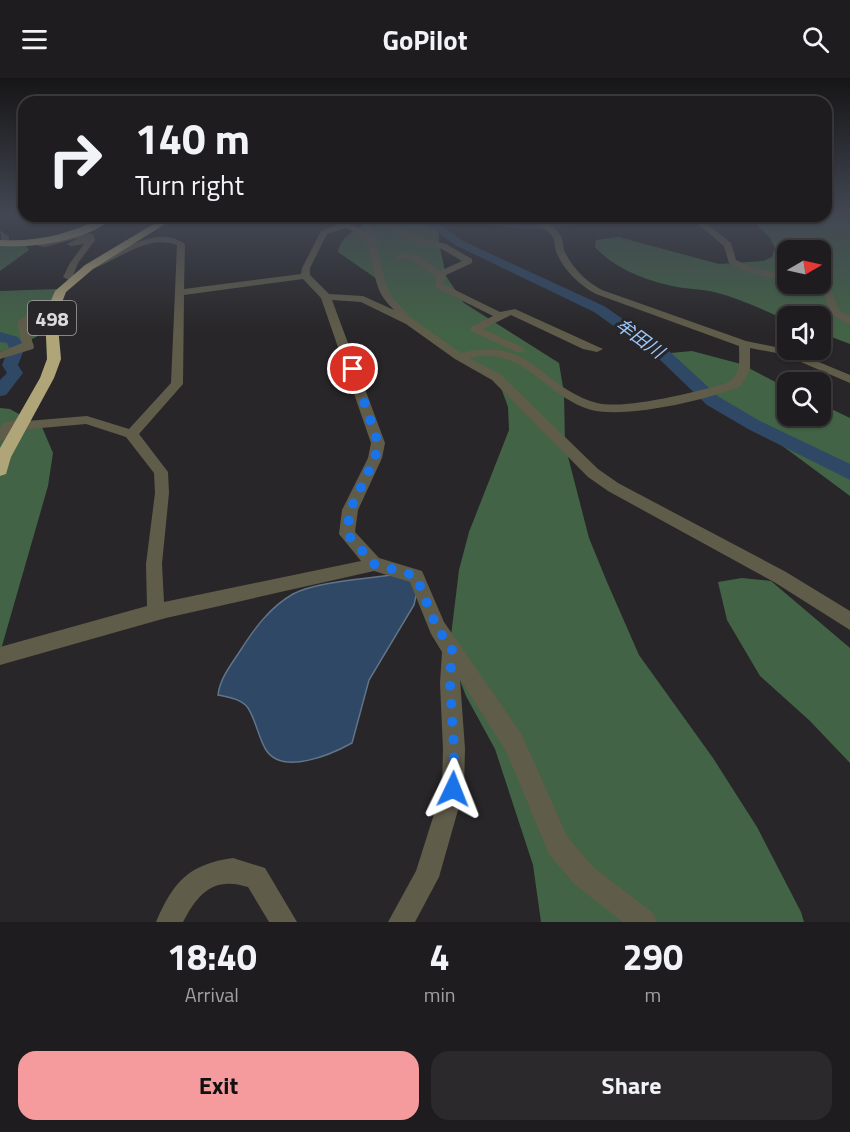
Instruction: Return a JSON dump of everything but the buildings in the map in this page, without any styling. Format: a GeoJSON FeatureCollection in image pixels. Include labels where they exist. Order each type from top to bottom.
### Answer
{"type":"FeatureCollection","features":[{"type":"Feature","properties":{"kind":"highway","name":"498"},"geometry":{"type":"LineString","coordinates":[[0,470],[3,458],[47,378],[54,359],[53,310],[61,291],[89,267],[111,253]]}},
{"type":"Feature","properties":{"kind":"street"},"geometry":{"type":"LineString","coordinates":[[73,279],[68,277],[80,253]]}},
{"type":"Feature","properties":{"kind":"street"},"geometry":{"type":"LineString","coordinates":[[89,267],[122,253]]}},
{"type":"Feature","properties":{"kind":"street"},"geometry":{"type":"LineString","coordinates":[[131,434],[177,384],[181,253]]}},
{"type":"Feature","properties":{"kind":"street"},"geometry":{"type":"LineString","coordinates":[[305,276],[306,268],[314,253]]}},
{"type":"Feature","properties":{"kind":"street"},"geometry":{"type":"LineString","coordinates":[[456,253],[469,261],[443,273],[438,285],[500,316]]}},
{"type":"Feature","properties":{"kind":"street"},"geometry":{"type":"LineString","coordinates":[[561,253],[580,280],[592,289],[744,344],[801,357],[850,379]]}},
{"type":"Feature","properties":{"kind":"street"},"geometry":{"type":"LineString","coordinates":[[730,253],[732,261],[739,266],[777,275]]}},
{"type":"Feature","properties":{"kind":"street"},"geometry":{"type":"LineString","coordinates":[[410,322],[385,293],[386,255],[410,256],[441,276]]}},
{"type":"Feature","properties":{"kind":"street"},"geometry":{"type":"LineString","coordinates":[[179,293],[305,276]]}},
{"type":"Feature","properties":{"kind":"street"},"geometry":{"type":"LineString","coordinates":[[305,276],[326,297],[378,443],[375,458],[350,510],[347,534],[374,564],[416,576],[437,628],[514,743],[558,845],[584,876],[644,922]]}},
{"type":"Feature","properties":{"kind":"street"},"geometry":{"type":"LineString","coordinates":[[829,294],[835,312],[850,322]]}},
{"type":"Feature","properties":{"kind":"street"},"geometry":{"type":"LineString","coordinates":[[326,297],[363,299],[410,322],[459,357],[496,377],[593,473],[613,487],[780,577],[850,621]]}},
{"type":"Feature","properties":{"kind":"street"},"geometry":{"type":"LineString","coordinates":[[2,355],[28,346],[22,323],[35,313],[53,310]]}},
{"type":"Feature","properties":{"kind":"street"},"geometry":{"type":"LineString","coordinates":[[534,367],[531,357],[475,329],[511,311],[587,347],[597,349]]}},
{"type":"Feature","properties":{"kind":"street"},"geometry":{"type":"LineString","coordinates":[[459,357],[486,352],[505,353],[534,367],[575,398],[591,405],[610,409],[716,390],[737,383],[743,376],[744,344]]}},
{"type":"Feature","properties":{"kind":"street"},"geometry":{"type":"LineString","coordinates":[[0,436],[9,426],[87,420],[131,434],[161,472],[162,493],[154,564],[156,613]]}},
{"type":"Feature","properties":{"kind":"street"},"geometry":{"type":"LineString","coordinates":[[0,656],[156,613],[268,586],[350,572],[374,564]]}},
{"type":"Feature","properties":{"kind":"street"},"geometry":{"type":"LineString","coordinates":[[401,922],[427,877],[453,789],[454,749],[450,683],[452,649]]}},
{"type":"Feature","properties":{"kind":"street"},"geometry":{"type":"LineString","coordinates":[[169,922],[185,892],[211,873],[233,870],[256,877],[284,922]]}},
{"type":"Feature","properties":{"kind":"green space"},"geometry":{"type":"Polygon","coordinates":[[[0,253],[24,253],[0,271],[0,253]]]}},
{"type":"Feature","properties":{"kind":"green space"},"geometry":{"type":"Polygon","coordinates":[[[340,253],[441,253],[446,276],[464,303],[559,363],[564,393],[565,445],[589,538],[607,582],[639,655],[713,758],[757,827],[804,922],[541,922],[533,865],[495,749],[466,696],[449,652],[459,570],[469,532],[509,430],[508,407],[500,385],[485,368],[414,329],[380,281],[340,253]]]}},
{"type":"Feature","properties":{"kind":"green space"},"geometry":{"type":"Polygon","coordinates":[[[601,253],[680,253],[719,264],[763,261],[772,257],[773,253],[777,253],[777,294],[831,294],[831,253],[850,253],[850,344],[831,337],[831,306],[777,306],[777,316],[723,295],[654,281],[622,268],[601,253]]]}},
{"type":"Feature","properties":{"kind":"green space"},"geometry":{"type":"Polygon","coordinates":[[[58,289],[55,316],[50,326],[38,336],[0,352],[0,291],[58,289]]]}},
{"type":"Feature","properties":{"kind":"green space"},"geometry":{"type":"Polygon","coordinates":[[[692,351],[741,364],[777,383],[777,426],[831,426],[831,409],[850,418],[850,496],[753,424],[699,392],[670,359],[670,353],[692,351]]]}},
{"type":"Feature","properties":{"kind":"green space"},"geometry":{"type":"Polygon","coordinates":[[[0,408],[10,409],[42,427],[53,453],[48,486],[0,653],[0,408]]]}},
{"type":"Feature","properties":{"kind":"green space"},"geometry":{"type":"Polygon","coordinates":[[[742,578],[771,581],[850,648],[850,763],[810,721],[760,676],[727,620],[718,582],[742,578]]]}},
{"type":"Feature","properties":{"kind":"water"},"geometry":{"type":"Polygon","coordinates":[[[397,574],[409,577],[417,591],[414,605],[369,680],[352,743],[308,760],[295,762],[274,758],[263,745],[248,708],[242,702],[218,695],[223,677],[245,643],[270,612],[293,594],[329,583],[397,574]]]}},
{"type":"Feature","properties":{"kind":"waterway","name":"牟田川"},"geometry":{"type":"LineString","coordinates":[[481,253],[599,309],[662,353],[713,401],[754,425],[850,473]]}},
{"type":"Feature","properties":{"kind":"waterway"},"geometry":{"type":"LineString","coordinates":[[0,337],[13,340],[17,347],[10,365],[15,373],[0,391]]}},
{"type":"Feature","properties":{"kind":"route"},"geometry":{"type":"LineString","coordinates":[[353,369],[378,443],[375,458],[350,510],[347,534],[374,564],[416,576],[437,628],[452,649],[450,683],[454,749],[453,789]]}}]}
